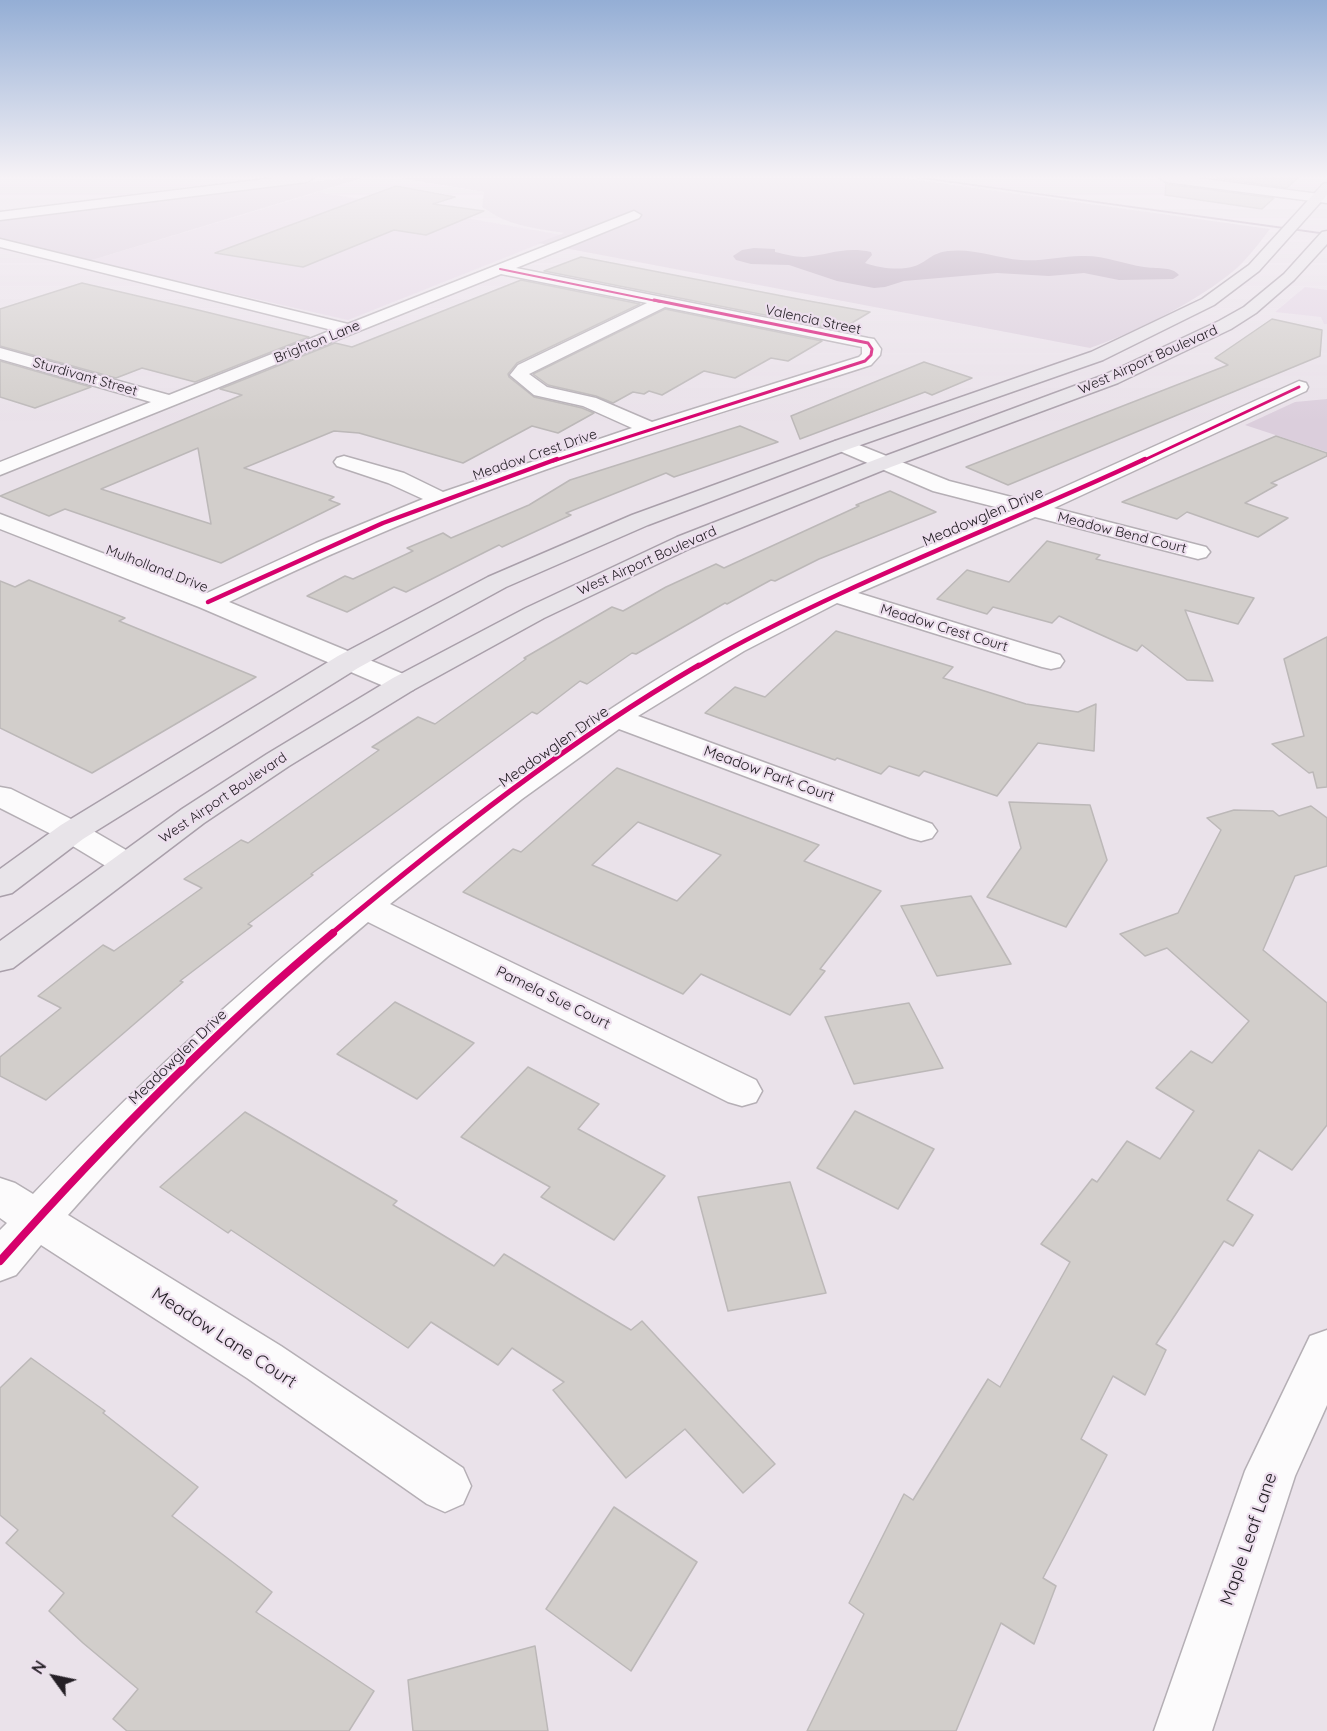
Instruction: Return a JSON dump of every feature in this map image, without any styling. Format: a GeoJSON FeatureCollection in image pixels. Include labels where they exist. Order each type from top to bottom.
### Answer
{"type":"FeatureCollection","features":[{"type":"Feature","properties":{"kind":"main road","name":"West Airport Boulevard"},"geometry":{"type":"LineString","coordinates":[[0,885],[72,832],[348,662],[497,582],[640,520],[842,445],[1116,348],[1208,302],[1254,268],[1262,259]]}},
{"type":"Feature","properties":{"kind":"main road","name":"West Airport Boulevard"},"geometry":{"type":"LineString","coordinates":[[0,959],[126,864],[278,760],[403,684],[535,613],[685,542],[884,463],[1111,379],[1225,325],[1250,310],[1289,277],[1305,259]]}},
{"type":"Feature","properties":{"kind":"main road"},"geometry":{"type":"LineString","coordinates":[[1208,302],[1250,310]]}},
{"type":"Feature","properties":{"kind":"main road"},"geometry":{"type":"LineString","coordinates":[[1068,365],[1111,379]]}},
{"type":"Feature","properties":{"kind":"main road"},"geometry":{"type":"LineString","coordinates":[[640,520],[685,542]]}},
{"type":"Feature","properties":{"kind":"street"},"geometry":{"type":"LineString","coordinates":[[64,259],[349,329]]}},
{"type":"Feature","properties":{"kind":"street","name":"Brighton Lane"},"geometry":{"type":"LineString","coordinates":[[0,470],[523,259]]}},
{"type":"Feature","properties":{"kind":"street","name":"Valencia Street"},"geometry":{"type":"LineString","coordinates":[[500,268],[856,341],[868,344],[872,349]]}},
{"type":"Feature","properties":{"kind":"street"},"geometry":{"type":"LineString","coordinates":[[649,428],[624,415],[589,402],[541,391],[519,375],[524,369],[663,302]]}},
{"type":"Feature","properties":{"kind":"street","name":"Meadow Crest Drive"},"geometry":{"type":"LineString","coordinates":[[208,602],[298,560],[442,500],[649,428],[743,401],[865,361],[871,355],[872,349]]}},
{"type":"Feature","properties":{"kind":"street","name":"Sturdivant Street"},"geometry":{"type":"LineString","coordinates":[[0,353],[170,401]]}},
{"type":"Feature","properties":{"kind":"street","name":"Meadowglen Drive"},"geometry":{"type":"LineString","coordinates":[[0,1261],[18,1208],[139,1111],[242,1011],[364,906],[495,803],[616,718],[735,645],[837,595],[926,553],[1032,510],[1299,387]]}},
{"type":"Feature","properties":{"kind":"street","name":"Meadow Bend Court"},"geometry":{"type":"LineString","coordinates":[[842,445],[941,486],[1198,552]]}},
{"type":"Feature","properties":{"kind":"street"},"geometry":{"type":"LineString","coordinates":[[344,462],[396,478],[442,500]]}},
{"type":"Feature","properties":{"kind":"street","name":"Mulholland Drive"},"geometry":{"type":"LineString","coordinates":[[0,521],[208,602],[403,684]]}},
{"type":"Feature","properties":{"kind":"street","name":"Meadow Crest Court"},"geometry":{"type":"LineString","coordinates":[[837,595],[1051,661]]}},
{"type":"Feature","properties":{"kind":"street","name":"Meadow Park Court"},"geometry":{"type":"LineString","coordinates":[[616,718],[921,831]]}},
{"type":"Feature","properties":{"kind":"street"},"geometry":{"type":"LineString","coordinates":[[0,796],[72,832],[126,864]]}},
{"type":"Feature","properties":{"kind":"street","name":"Pamela Sue Court"},"geometry":{"type":"LineString","coordinates":[[364,906],[742,1090]]}},
{"type":"Feature","properties":{"kind":"street","name":"Meadow Lane Court"},"geometry":{"type":"LineString","coordinates":[[18,1208],[264,1362],[445,1486]]}},
{"type":"Feature","properties":{"kind":"street","name":"Maple Leaf Lane"},"geometry":{"type":"LineString","coordinates":[[1183,1731],[1271,1472],[1327,1352]]}},
{"type":"Feature","properties":{"kind":"shaded area"},"geometry":{"type":"Polygon","coordinates":[[[96,259],[502,259],[348,320],[89,261],[96,259]]]}},
{"type":"Feature","properties":{"kind":"shaded area"},"geometry":{"type":"Polygon","coordinates":[[[621,259],[1246,259],[1222,280],[1186,303],[1147,324],[1090,348],[621,259]]]}},
{"type":"Feature","properties":{"kind":"shaded area"},"geometry":{"type":"Polygon","coordinates":[[[869,259],[865,263],[896,269],[909,268],[928,259],[1107,259],[1144,267],[1168,269],[1179,275],[1173,279],[1119,280],[1084,273],[1049,276],[997,273],[904,281],[874,288],[837,281],[789,265],[751,264],[736,260],[869,259]]]}},
{"type":"Feature","properties":{"kind":"shaded area"},"geometry":{"type":"Polygon","coordinates":[[[1305,287],[1327,290],[1327,324],[1324,324],[1321,317],[1275,312],[1305,287]]]}},
{"type":"Feature","properties":{"kind":"shaded area"},"geometry":{"type":"Polygon","coordinates":[[[1327,399],[1327,452],[1245,425],[1295,402],[1327,399]]]}},
{"type":"Feature","properties":{"kind":"building"},"geometry":{"type":"Polygon","coordinates":[[[251,259],[323,259],[303,267],[251,259]]]}},
{"type":"Feature","properties":{"kind":"building"},"geometry":{"type":"Polygon","coordinates":[[[576,259],[590,259],[870,312],[840,330],[544,271],[576,259]]]}},
{"type":"Feature","properties":{"kind":"building"},"geometry":{"type":"Polygon","coordinates":[[[521,280],[640,304],[517,363],[508,374],[534,397],[594,413],[558,433],[532,426],[463,463],[359,433],[334,431],[244,468],[334,497],[329,500],[340,504],[221,563],[65,509],[49,516],[0,496],[242,395],[220,389],[335,343],[352,347],[521,280]],[[198,448],[101,489],[211,524],[198,448]]]}},
{"type":"Feature","properties":{"kind":"building"},"geometry":{"type":"Polygon","coordinates":[[[82,283],[309,337],[195,382],[142,368],[116,378],[0,346],[0,309],[82,283]]]}},
{"type":"Feature","properties":{"kind":"building"},"geometry":{"type":"Polygon","coordinates":[[[665,309],[822,341],[788,361],[771,358],[735,378],[704,371],[662,395],[649,391],[644,394],[633,392],[613,403],[596,396],[548,385],[533,374],[665,309]]]}},
{"type":"Feature","properties":{"kind":"building"},"geometry":{"type":"Polygon","coordinates":[[[1272,319],[1322,330],[1320,356],[1008,485],[966,467],[1228,365],[1215,358],[1272,319]]]}},
{"type":"Feature","properties":{"kind":"building"},"geometry":{"type":"Polygon","coordinates":[[[0,361],[91,387],[35,408],[0,397],[0,361]]]}},
{"type":"Feature","properties":{"kind":"building"},"geometry":{"type":"Polygon","coordinates":[[[924,362],[972,378],[932,395],[925,392],[800,439],[791,416],[924,362]]]}},
{"type":"Feature","properties":{"kind":"building"},"geometry":{"type":"Polygon","coordinates":[[[740,426],[778,442],[674,477],[666,473],[566,513],[571,515],[502,547],[499,545],[406,592],[394,587],[347,612],[307,596],[345,576],[353,579],[413,551],[407,548],[443,533],[451,538],[529,505],[570,480],[740,426]]]}},
{"type":"Feature","properties":{"kind":"building"},"geometry":{"type":"Polygon","coordinates":[[[1276,436],[1327,453],[1327,456],[1271,483],[1277,485],[1245,503],[1288,518],[1258,537],[1187,512],[1177,519],[1122,502],[1276,436]]]}},
{"type":"Feature","properties":{"kind":"building"},"geometry":{"type":"Polygon","coordinates":[[[890,491],[936,512],[819,559],[775,581],[771,580],[725,603],[636,654],[632,653],[587,684],[580,681],[537,714],[532,712],[311,874],[313,875],[248,924],[252,926],[180,981],[183,982],[46,1100],[0,1076],[0,1057],[61,1008],[38,996],[103,945],[114,951],[202,888],[184,879],[241,840],[248,843],[379,750],[372,747],[418,717],[435,724],[526,659],[524,658],[612,607],[623,611],[666,587],[716,564],[724,568],[890,491]]]}},
{"type":"Feature","properties":{"kind":"building"},"geometry":{"type":"Polygon","coordinates":[[[1047,541],[1100,555],[1096,559],[1254,598],[1238,624],[1185,610],[1213,681],[1187,680],[1142,645],[1137,651],[1059,616],[1052,623],[993,607],[987,614],[937,599],[967,570],[1009,582],[1047,541]]]}},
{"type":"Feature","properties":{"kind":"building"},"geometry":{"type":"Polygon","coordinates":[[[29,580],[125,618],[119,621],[256,677],[92,773],[0,728],[0,581],[15,587],[29,580]]]}},
{"type":"Feature","properties":{"kind":"building"},"geometry":{"type":"Polygon","coordinates":[[[836,631],[953,667],[943,678],[1026,704],[1078,712],[1096,704],[1094,751],[1038,743],[997,796],[924,771],[919,776],[889,766],[881,774],[837,758],[835,760],[705,713],[735,687],[765,697],[836,631]]]}},
{"type":"Feature","properties":{"kind":"building"},"geometry":{"type":"Polygon","coordinates":[[[1327,637],[1327,787],[1317,788],[1313,772],[1309,773],[1272,744],[1304,736],[1284,659],[1327,637]]]}},
{"type":"Feature","properties":{"kind":"building"},"geometry":{"type":"Polygon","coordinates":[[[617,768],[819,845],[804,861],[881,891],[820,969],[825,971],[790,1015],[701,974],[683,994],[463,892],[513,849],[521,852],[617,768]],[[638,822],[592,865],[677,901],[721,855],[638,822]]]}},
{"type":"Feature","properties":{"kind":"building"},"geometry":{"type":"Polygon","coordinates":[[[1009,802],[1090,805],[1107,860],[1066,927],[987,897],[1021,848],[1009,802]]]}},
{"type":"Feature","properties":{"kind":"building"},"geometry":{"type":"Polygon","coordinates":[[[1311,806],[1327,818],[1327,866],[1295,876],[1263,950],[1327,1003],[1327,1125],[1292,1170],[1259,1150],[1227,1200],[1253,1215],[1233,1246],[1224,1241],[1156,1344],[1166,1350],[1145,1395],[1113,1376],[1081,1439],[1107,1455],[1043,1578],[1056,1586],[1034,1644],[1001,1623],[956,1731],[807,1731],[864,1614],[849,1603],[904,1494],[913,1500],[988,1379],[1000,1387],[1070,1262],[1041,1244],[1092,1179],[1097,1182],[1127,1141],[1160,1159],[1194,1111],[1156,1088],[1191,1051],[1212,1063],[1249,1021],[1167,948],[1145,956],[1120,934],[1178,913],[1221,830],[1207,818],[1234,810],[1273,811],[1279,816],[1311,806]]]}},
{"type":"Feature","properties":{"kind":"building"},"geometry":{"type":"Polygon","coordinates":[[[971,896],[1011,964],[937,976],[901,906],[971,896]]]}},
{"type":"Feature","properties":{"kind":"building"},"geometry":{"type":"Polygon","coordinates":[[[395,1002],[474,1043],[417,1099],[337,1054],[395,1002]]]}},
{"type":"Feature","properties":{"kind":"building"},"geometry":{"type":"Polygon","coordinates":[[[909,1003],[943,1068],[854,1084],[825,1017],[909,1003]]]}},
{"type":"Feature","properties":{"kind":"building"},"geometry":{"type":"Polygon","coordinates":[[[528,1067],[599,1104],[578,1129],[665,1176],[614,1240],[541,1197],[550,1187],[461,1137],[528,1067]]]}},
{"type":"Feature","properties":{"kind":"building"},"geometry":{"type":"Polygon","coordinates":[[[855,1111],[934,1149],[898,1209],[817,1168],[855,1111]]]}},
{"type":"Feature","properties":{"kind":"building"},"geometry":{"type":"Polygon","coordinates":[[[245,1112],[397,1201],[393,1205],[494,1266],[504,1254],[631,1330],[642,1321],[775,1464],[743,1493],[685,1429],[626,1478],[553,1390],[564,1382],[512,1348],[498,1365],[431,1322],[408,1348],[231,1230],[228,1233],[160,1187],[245,1112]]]}},
{"type":"Feature","properties":{"kind":"building"},"geometry":{"type":"Polygon","coordinates":[[[790,1182],[826,1293],[728,1311],[698,1197],[790,1182]]]}},
{"type":"Feature","properties":{"kind":"building"},"geometry":{"type":"Polygon","coordinates":[[[31,1358],[105,1411],[103,1413],[198,1487],[172,1516],[272,1592],[256,1612],[374,1691],[349,1731],[127,1731],[113,1719],[138,1689],[49,1611],[64,1593],[6,1543],[18,1530],[0,1515],[0,1388],[31,1358]]]}},
{"type":"Feature","properties":{"kind":"building"},"geometry":{"type":"Polygon","coordinates":[[[614,1507],[697,1562],[631,1671],[546,1609],[614,1507]]]}},
{"type":"Feature","properties":{"kind":"building"},"geometry":{"type":"Polygon","coordinates":[[[535,1646],[548,1731],[413,1731],[408,1680],[535,1646]]]}},
{"type":"Feature","properties":{"kind":"cycle path"},"geometry":{"type":"LineString","coordinates":[[208,602],[324,548],[442,500],[600,445],[865,361],[871,355],[872,349],[868,343],[500,269]]}},
{"type":"Feature","properties":{"kind":"cycle path"},"geometry":{"type":"LineString","coordinates":[[0,1261],[149,1101],[268,989],[365,906],[475,820],[620,715],[696,667],[807,608],[1133,465],[1299,387]]}}]}
